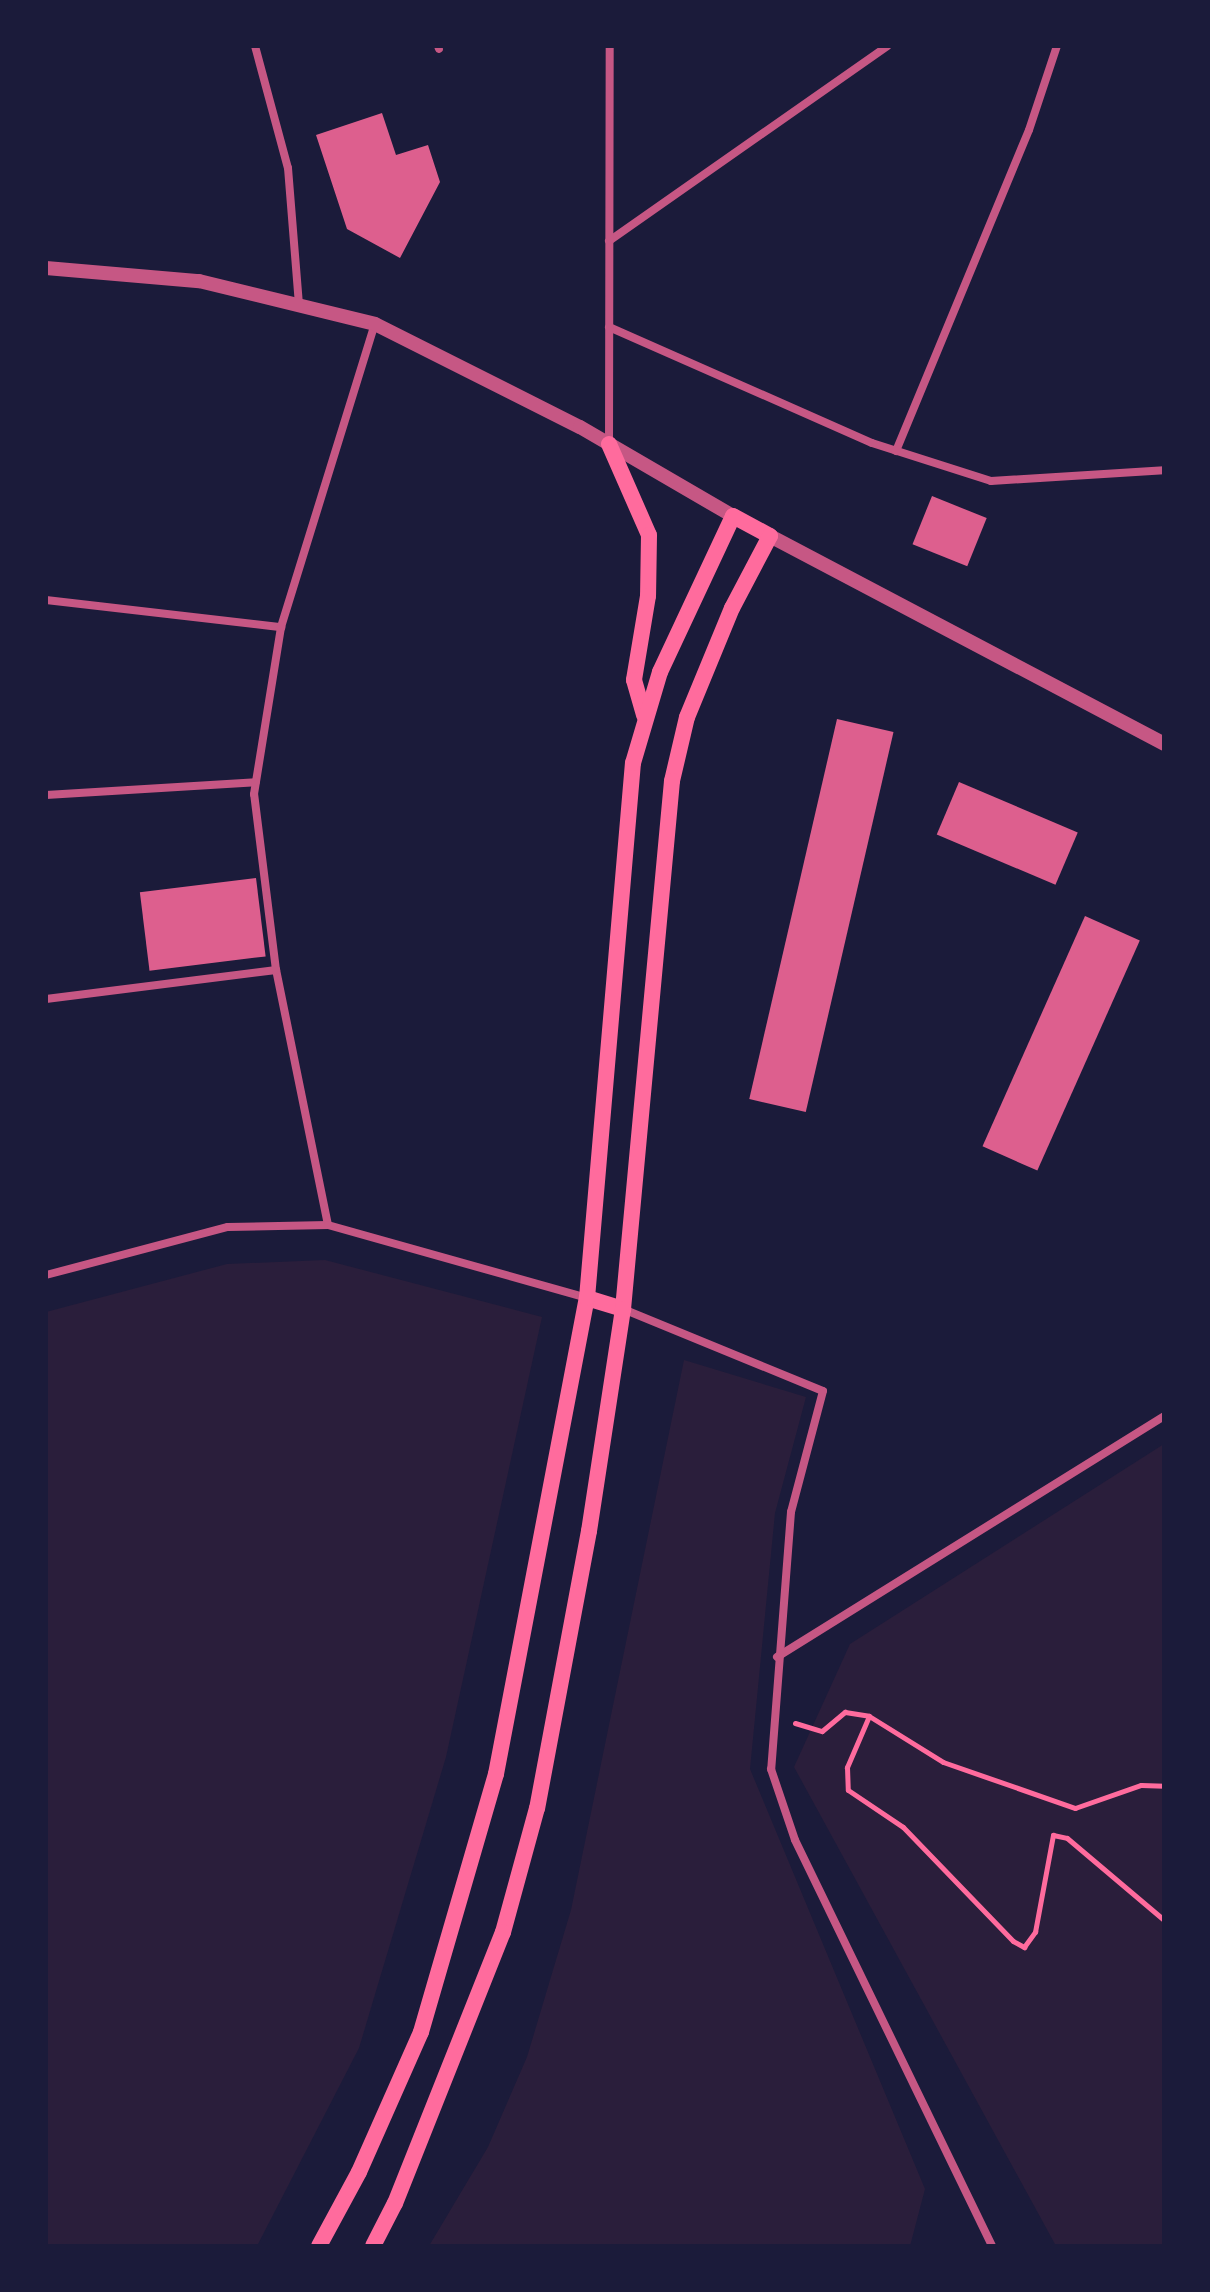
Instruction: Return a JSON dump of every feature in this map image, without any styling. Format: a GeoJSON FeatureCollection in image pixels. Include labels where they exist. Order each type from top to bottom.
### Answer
{"type":"FeatureCollection","features":[{"type":"Feature","properties":{"kind":"main road"},"geometry":{"type":"LineString","coordinates":[[609,444],[649,535],[648,596],[634,680],[644,716]]}},
{"type":"Feature","properties":{"kind":"main road"},"geometry":{"type":"LineString","coordinates":[[319,2246],[359,2172],[421,2032],[461,1904],[499,1758],[587,1298],[622,857],[644,716],[733,516],[770,536],[732,608],[687,717],[672,781],[623,1309],[589,1531],[537,1808],[503,1932],[401,2189],[373,2246]]}},
{"type":"Feature","properties":{"kind":"main road"},"geometry":{"type":"LineString","coordinates":[[587,1298],[623,1309]]}},
{"type":"Feature","properties":{"kind":"street"},"geometry":{"type":"LineString","coordinates":[[255,46],[288,168],[299,306]]}},
{"type":"Feature","properties":{"kind":"street"},"geometry":{"type":"LineString","coordinates":[[609,444],[610,46]]}},
{"type":"Feature","properties":{"kind":"street"},"geometry":{"type":"LineString","coordinates":[[609,241],[888,46]]}},
{"type":"Feature","properties":{"kind":"street"},"geometry":{"type":"LineString","coordinates":[[896,451],[1029,130],[1057,46]]}},
{"type":"Feature","properties":{"kind":"street"},"geometry":{"type":"LineString","coordinates":[[46,268],[199,281],[375,324],[609,444],[733,516]]}},
{"type":"Feature","properties":{"kind":"street"},"geometry":{"type":"LineString","coordinates":[[328,1225],[276,970],[256,782],[281,627],[375,324]]}},
{"type":"Feature","properties":{"kind":"street"},"geometry":{"type":"LineString","coordinates":[[609,327],[896,451],[991,481],[1164,470]]}},
{"type":"Feature","properties":{"kind":"street"},"geometry":{"type":"LineString","coordinates":[[770,536],[1164,744]]}},
{"type":"Feature","properties":{"kind":"street"},"geometry":{"type":"LineString","coordinates":[[46,600],[281,627]]}},
{"type":"Feature","properties":{"kind":"street"},"geometry":{"type":"LineString","coordinates":[[46,795],[256,782]]}},
{"type":"Feature","properties":{"kind":"street"},"geometry":{"type":"LineString","coordinates":[[46,999],[276,970]]}},
{"type":"Feature","properties":{"kind":"street"},"geometry":{"type":"LineString","coordinates":[[46,1275],[228,1227],[328,1225],[587,1298]]}},
{"type":"Feature","properties":{"kind":"street"},"geometry":{"type":"LineString","coordinates":[[623,1309],[823,1391],[791,1512],[777,1657],[771,1769],[795,1840],[992,2246]]}},
{"type":"Feature","properties":{"kind":"street"},"geometry":{"type":"LineString","coordinates":[[777,1657],[1164,1416]]}},
{"type":"Feature","properties":{"kind":"path"},"geometry":{"type":"LineString","coordinates":[[822,1731],[845,1712],[869,1716],[943,1762],[1075,1808],[1141,1785],[1164,1786]]}},
{"type":"Feature","properties":{"kind":"path"},"geometry":{"type":"LineString","coordinates":[[869,1716],[847,1767],[848,1790],[903,1827],[1013,1941],[1024,1947],[1035,1932],[1053,1835],[1067,1838],[1164,1920]]}},
{"type":"Feature","properties":{"kind":"shaded area"},"geometry":{"type":"Polygon","coordinates":[[[325,1260],[542,1317],[446,1757],[359,2048],[257,2246],[46,2246],[46,1312],[227,1264],[325,1260]]]}},
{"type":"Feature","properties":{"kind":"shaded area"},"geometry":{"type":"Polygon","coordinates":[[[684,1360],[806,1397],[775,1513],[750,1769],[925,2189],[910,2246],[429,2246],[488,2147],[527,2057],[571,1910],[684,1360]]]}},
{"type":"Feature","properties":{"kind":"shaded area"},"geometry":{"type":"Polygon","coordinates":[[[1164,1444],[1164,2246],[1056,2246],[794,1767],[850,1644],[1164,1444]]]}},
{"type":"Feature","properties":{"kind":"building"},"geometry":{"type":"Polygon","coordinates":[[[382,113],[396,155],[428,145],[440,182],[400,258],[347,229],[316,135],[382,113]]]}},
{"type":"Feature","properties":{"kind":"building"},"geometry":{"type":"Polygon","coordinates":[[[932,496],[987,518],[967,566],[913,544],[932,496]]]}},
{"type":"Feature","properties":{"kind":"building"},"geometry":{"type":"Polygon","coordinates":[[[837,719],[894,732],[806,1112],[749,1099],[837,719]]]}},
{"type":"Feature","properties":{"kind":"building"},"geometry":{"type":"Polygon","coordinates":[[[959,782],[1078,832],[1055,885],[937,834],[959,782]]]}},
{"type":"Feature","properties":{"kind":"building"},"geometry":{"type":"Polygon","coordinates":[[[256,878],[266,956],[149,971],[140,892],[256,878]]]}},
{"type":"Feature","properties":{"kind":"building"},"geometry":{"type":"Polygon","coordinates":[[[1085,916],[1140,940],[1037,1171],[983,1146],[1085,916]]]}}]}
